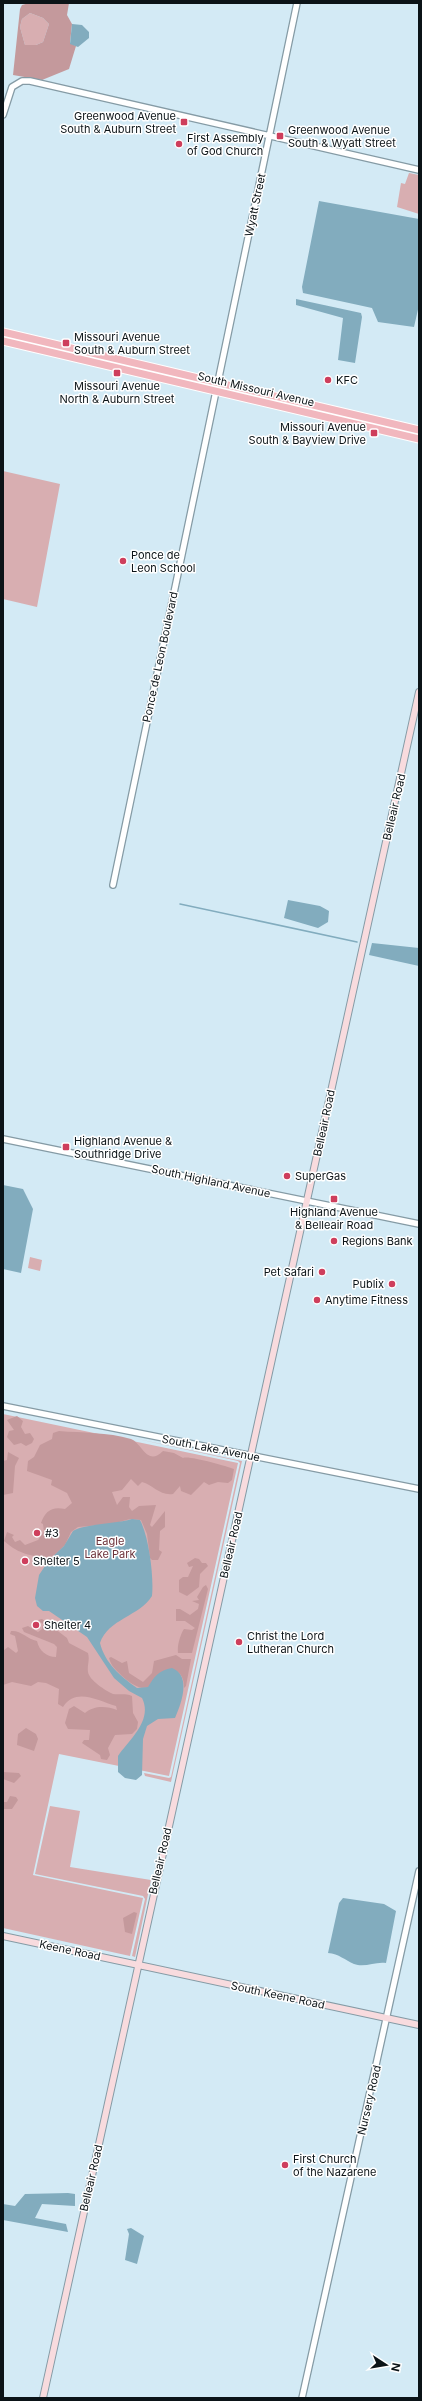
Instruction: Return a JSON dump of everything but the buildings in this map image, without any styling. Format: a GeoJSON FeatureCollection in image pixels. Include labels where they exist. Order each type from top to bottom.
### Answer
{"type":"FeatureCollection","features":[{"type":"Feature","properties":{"kind":"main road","name":"South Missouri Avenue"},"geometry":{"type":"LineString","coordinates":[[3,332],[419,430]]}},
{"type":"Feature","properties":{"kind":"main road","name":"South Missouri Avenue"},"geometry":{"type":"LineString","coordinates":[[3,342],[419,439]]}},
{"type":"Feature","properties":{"kind":"main road","name":"Belleair Road"},"geometry":{"type":"LineString","coordinates":[[43,2398],[137,1964],[419,692]]}},
{"type":"Feature","properties":{"kind":"main road","name":"Keene Road"},"geometry":{"type":"LineString","coordinates":[[3,1936],[137,1964]]}},
{"type":"Feature","properties":{"kind":"main road","name":"South Keene Road"},"geometry":{"type":"LineString","coordinates":[[137,1964],[419,2025]]}},
{"type":"Feature","properties":{"kind":"street","name":"Wyatt Street"},"geometry":{"type":"LineString","coordinates":[[219,383],[297,3]]}},
{"type":"Feature","properties":{"kind":"street"},"geometry":{"type":"LineString","coordinates":[[3,114],[8,94],[16,83],[30,81],[419,170]]}},
{"type":"Feature","properties":{"kind":"street","name":"Ponce de Leon Boulevard"},"geometry":{"type":"LineString","coordinates":[[113,884],[216,391],[219,383]]}},
{"type":"Feature","properties":{"kind":"street","name":"South Highland Avenue"},"geometry":{"type":"LineString","coordinates":[[3,1138],[419,1224]]}},
{"type":"Feature","properties":{"kind":"street","name":"South Lake Avenue"},"geometry":{"type":"LineString","coordinates":[[3,1406],[419,1489]]}},
{"type":"Feature","properties":{"kind":"street","name":"Nursery Road"},"geometry":{"type":"LineString","coordinates":[[302,2398],[419,1871]]}},
{"type":"Feature","properties":{"kind":"green space"},"geometry":{"type":"Polygon","coordinates":[[[30,13],[43,18],[49,24],[43,42],[36,45],[25,45],[20,27],[22,19],[30,13]]]}},
{"type":"Feature","properties":{"kind":"green space"},"geometry":{"type":"Polygon","coordinates":[[[409,173],[419,175],[419,214],[397,207],[401,183],[405,184],[409,173]]]}},
{"type":"Feature","properties":{"kind":"green space"},"geometry":{"type":"Polygon","coordinates":[[[3,471],[60,484],[37,607],[3,599],[3,471]]]}},
{"type":"Feature","properties":{"kind":"green space"},"geometry":{"type":"Polygon","coordinates":[[[30,1257],[42,1260],[40,1271],[28,1268],[30,1257]]]}},
{"type":"Feature","properties":{"kind":"green space","name":"Eagle Lake Park"},"geometry":{"type":"Polygon","coordinates":[[[3,1414],[238,1463],[169,1776],[59,1754],[33,1875],[143,1898],[130,1956],[3,1928],[3,1414]]]}},
{"type":"Feature","properties":{"kind":"green space"},"geometry":{"type":"Polygon","coordinates":[[[133,1438],[242,1461],[171,1782],[145,1776],[144,1773],[169,1778],[171,1777],[240,1463],[238,1461],[133,1438]]]}},
{"type":"Feature","properties":{"kind":"green space"},"geometry":{"type":"Polygon","coordinates":[[[50,1806],[80,1811],[70,1867],[151,1880],[135,1957],[132,1956],[145,1899],[143,1896],[35,1874],[50,1806]]]}},
{"type":"Feature","properties":{"kind":"shaded area"},"geometry":{"type":"Polygon","coordinates":[[[29,3],[69,3],[67,15],[72,24],[70,43],[76,46],[69,69],[42,80],[13,75],[20,9],[22,5],[29,3]],[[30,13],[22,19],[20,27],[25,45],[36,45],[43,42],[49,24],[43,18],[30,13]]]}},
{"type":"Feature","properties":{"kind":"shaded area"},"geometry":{"type":"Polygon","coordinates":[[[17,1416],[23,1421],[21,1427],[25,1434],[30,1433],[34,1439],[32,1443],[26,1446],[21,1443],[14,1445],[7,1437],[9,1431],[14,1430],[7,1420],[17,1416]]]}},
{"type":"Feature","properties":{"kind":"shaded area"},"geometry":{"type":"Polygon","coordinates":[[[59,1431],[104,1434],[122,1437],[135,1441],[149,1455],[157,1455],[163,1451],[174,1453],[183,1458],[186,1457],[216,1463],[234,1469],[232,1480],[228,1483],[218,1482],[209,1485],[204,1482],[191,1495],[181,1491],[180,1486],[173,1494],[168,1494],[160,1492],[150,1485],[142,1482],[138,1486],[131,1479],[122,1490],[112,1492],[117,1505],[123,1497],[130,1497],[129,1507],[132,1511],[139,1506],[156,1505],[150,1525],[152,1527],[165,1511],[165,1527],[160,1531],[159,1550],[162,1552],[158,1560],[152,1560],[150,1558],[147,1534],[141,1520],[130,1519],[112,1524],[78,1527],[71,1532],[65,1545],[48,1561],[20,1552],[4,1541],[7,1532],[14,1535],[12,1537],[15,1542],[20,1540],[25,1545],[38,1540],[44,1532],[43,1524],[41,1523],[45,1515],[50,1510],[56,1508],[65,1509],[72,1503],[67,1493],[51,1485],[52,1480],[27,1471],[28,1461],[34,1457],[40,1445],[52,1439],[53,1433],[59,1431]]]}},
{"type":"Feature","properties":{"kind":"shaded area"},"geometry":{"type":"Polygon","coordinates":[[[8,1452],[19,1458],[15,1466],[13,1493],[3,1495],[3,1461],[7,1460],[8,1452]]]}},
{"type":"Feature","properties":{"kind":"shaded area"},"geometry":{"type":"Polygon","coordinates":[[[195,1558],[199,1559],[202,1563],[206,1563],[208,1566],[200,1574],[199,1587],[187,1596],[179,1592],[179,1580],[183,1577],[188,1577],[193,1566],[189,1567],[187,1563],[195,1558]]]}},
{"type":"Feature","properties":{"kind":"shaded area"},"geometry":{"type":"Polygon","coordinates":[[[206,1585],[208,1589],[192,1653],[178,1653],[179,1641],[184,1629],[192,1630],[195,1628],[185,1621],[176,1621],[176,1609],[180,1609],[190,1615],[198,1609],[199,1604],[192,1601],[199,1600],[197,1597],[206,1585]]]}},
{"type":"Feature","properties":{"kind":"shaded area"},"geometry":{"type":"Polygon","coordinates":[[[42,1619],[67,1638],[69,1643],[88,1653],[89,1675],[102,1688],[113,1694],[132,1696],[133,1713],[138,1722],[137,1729],[132,1734],[115,1735],[108,1748],[110,1755],[107,1760],[101,1759],[100,1755],[82,1743],[84,1740],[89,1740],[90,1730],[68,1729],[65,1723],[69,1709],[74,1706],[85,1713],[96,1707],[117,1710],[116,1706],[88,1697],[81,1697],[68,1701],[63,1707],[58,1704],[59,1689],[46,1683],[38,1682],[31,1686],[12,1682],[3,1685],[3,1651],[8,1647],[16,1653],[18,1651],[15,1636],[10,1634],[11,1631],[18,1632],[37,1641],[44,1653],[56,1657],[57,1647],[54,1644],[24,1632],[22,1628],[28,1626],[38,1632],[42,1629],[43,1624],[38,1620],[42,1619]]]}},
{"type":"Feature","properties":{"kind":"shaded area"},"geometry":{"type":"Polygon","coordinates":[[[176,1655],[182,1659],[191,1659],[186,1686],[184,1688],[182,1676],[178,1672],[172,1670],[153,1685],[143,1688],[137,1686],[122,1676],[112,1666],[109,1658],[111,1657],[122,1663],[127,1661],[129,1673],[143,1682],[152,1673],[154,1661],[176,1655]]]}},
{"type":"Feature","properties":{"kind":"shaded area"},"geometry":{"type":"Polygon","coordinates":[[[26,1728],[36,1734],[38,1739],[34,1751],[17,1745],[18,1734],[26,1728]]]}},
{"type":"Feature","properties":{"kind":"shaded area"},"geometry":{"type":"Polygon","coordinates":[[[3,1772],[19,1773],[21,1776],[14,1783],[3,1779],[3,1772]]]}},
{"type":"Feature","properties":{"kind":"shaded area"},"geometry":{"type":"Polygon","coordinates":[[[10,1796],[16,1797],[18,1800],[12,1809],[3,1809],[3,1802],[7,1802],[10,1796]]]}},
{"type":"Feature","properties":{"kind":"shaded area"},"geometry":{"type":"Polygon","coordinates":[[[134,1912],[137,1913],[132,1934],[125,1932],[123,1918],[134,1912]]]}},
{"type":"Feature","properties":{"kind":"water"},"geometry":{"type":"Polygon","coordinates":[[[72,24],[82,25],[89,32],[89,38],[78,47],[70,44],[72,24]]]}},
{"type":"Feature","properties":{"kind":"water"},"geometry":{"type":"Polygon","coordinates":[[[319,201],[419,219],[419,305],[414,327],[378,322],[372,308],[303,293],[302,287],[319,201]]]}},
{"type":"Feature","properties":{"kind":"water"},"geometry":{"type":"Polygon","coordinates":[[[296,299],[361,313],[362,317],[355,363],[338,360],[343,318],[296,305],[296,299]]]}},
{"type":"Feature","properties":{"kind":"water"},"geometry":{"type":"Polygon","coordinates":[[[288,900],[320,906],[329,911],[328,922],[318,928],[284,918],[288,900]]]}},
{"type":"Feature","properties":{"kind":"water"},"geometry":{"type":"Polygon","coordinates":[[[372,943],[419,948],[419,966],[369,955],[372,943]]]}},
{"type":"Feature","properties":{"kind":"water"},"geometry":{"type":"Polygon","coordinates":[[[3,1185],[23,1189],[33,1209],[21,1273],[3,1269],[3,1185]]]}},
{"type":"Feature","properties":{"kind":"water"},"geometry":{"type":"Polygon","coordinates":[[[132,1519],[140,1520],[146,1536],[151,1568],[152,1596],[147,1603],[110,1628],[100,1643],[102,1650],[109,1663],[125,1679],[137,1688],[148,1687],[157,1674],[172,1668],[182,1677],[183,1684],[182,1698],[175,1718],[158,1719],[147,1726],[143,1739],[142,1775],[136,1780],[125,1778],[118,1772],[118,1756],[139,1729],[142,1722],[145,1714],[145,1706],[142,1698],[129,1691],[114,1678],[87,1637],[49,1611],[43,1611],[37,1606],[35,1598],[39,1575],[49,1560],[64,1546],[73,1531],[92,1525],[132,1519]]]}},
{"type":"Feature","properties":{"kind":"water"},"geometry":{"type":"Polygon","coordinates":[[[343,1898],[384,1904],[396,1911],[386,1963],[358,1965],[339,1956],[328,1953],[339,1903],[343,1898]]]}},
{"type":"Feature","properties":{"kind":"water"},"geometry":{"type":"Polygon","coordinates":[[[25,2194],[75,2194],[75,2206],[42,2204],[35,2218],[66,2224],[68,2232],[3,2220],[3,2204],[15,2206],[25,2194]]]}},
{"type":"Feature","properties":{"kind":"water"},"geometry":{"type":"Polygon","coordinates":[[[131,2228],[144,2236],[137,2264],[125,2260],[129,2234],[127,2229],[131,2228]]]}},
{"type":"Feature","properties":{"kind":"waterway"},"geometry":{"type":"LineString","coordinates":[[180,904],[357,942]]}},
{"type":"Feature","properties":{"kind":"place","name":"Greenwood Avenue South & Auburn Street"},"geometry":{"type":"Point","coordinates":[184,122]}},
{"type":"Feature","properties":{"kind":"place","name":"Greenwood Avenue South & Wyatt Street"},"geometry":{"type":"Point","coordinates":[280,136]}},
{"type":"Feature","properties":{"kind":"place","name":"First Assembly of God Church"},"geometry":{"type":"Point","coordinates":[179,144]}},
{"type":"Feature","properties":{"kind":"place","name":"Missouri Avenue South & Auburn Street"},"geometry":{"type":"Point","coordinates":[66,343]}},
{"type":"Feature","properties":{"kind":"place","name":"Missouri Avenue North & Auburn Street"},"geometry":{"type":"Point","coordinates":[117,373]}},
{"type":"Feature","properties":{"kind":"place","name":"KFC"},"geometry":{"type":"Point","coordinates":[328,380]}},
{"type":"Feature","properties":{"kind":"place","name":"Missouri Avenue South & Bayview Drive"},"geometry":{"type":"Point","coordinates":[374,433]}},
{"type":"Feature","properties":{"kind":"place","name":"Ponce de Leon School"},"geometry":{"type":"Point","coordinates":[123,561]}},
{"type":"Feature","properties":{"kind":"place","name":"Highland Avenue & Southridge Drive"},"geometry":{"type":"Point","coordinates":[66,1147]}},
{"type":"Feature","properties":{"kind":"place","name":"SuperGas"},"geometry":{"type":"Point","coordinates":[287,1176]}},
{"type":"Feature","properties":{"kind":"place","name":"Highland Avenue & Belleair Road"},"geometry":{"type":"Point","coordinates":[334,1199]}},
{"type":"Feature","properties":{"kind":"place","name":"Regions Bank"},"geometry":{"type":"Point","coordinates":[334,1241]}},
{"type":"Feature","properties":{"kind":"place","name":"Pet Safari"},"geometry":{"type":"Point","coordinates":[322,1272]}},
{"type":"Feature","properties":{"kind":"place","name":"Publix"},"geometry":{"type":"Point","coordinates":[392,1284]}},
{"type":"Feature","properties":{"kind":"place","name":"Anytime Fitness"},"geometry":{"type":"Point","coordinates":[317,1300]}},
{"type":"Feature","properties":{"kind":"place","name":"#3"},"geometry":{"type":"Point","coordinates":[37,1533]}},
{"type":"Feature","properties":{"kind":"place","name":"Shelter 5"},"geometry":{"type":"Point","coordinates":[25,1561]}},
{"type":"Feature","properties":{"kind":"place","name":"Shelter 4"},"geometry":{"type":"Point","coordinates":[36,1625]}},
{"type":"Feature","properties":{"kind":"place","name":"Christ the Lord Lutheran Church"},"geometry":{"type":"Point","coordinates":[239,1642]}},
{"type":"Feature","properties":{"kind":"place","name":"First Church of the Nazarene"},"geometry":{"type":"Point","coordinates":[285,2165]}}]}
